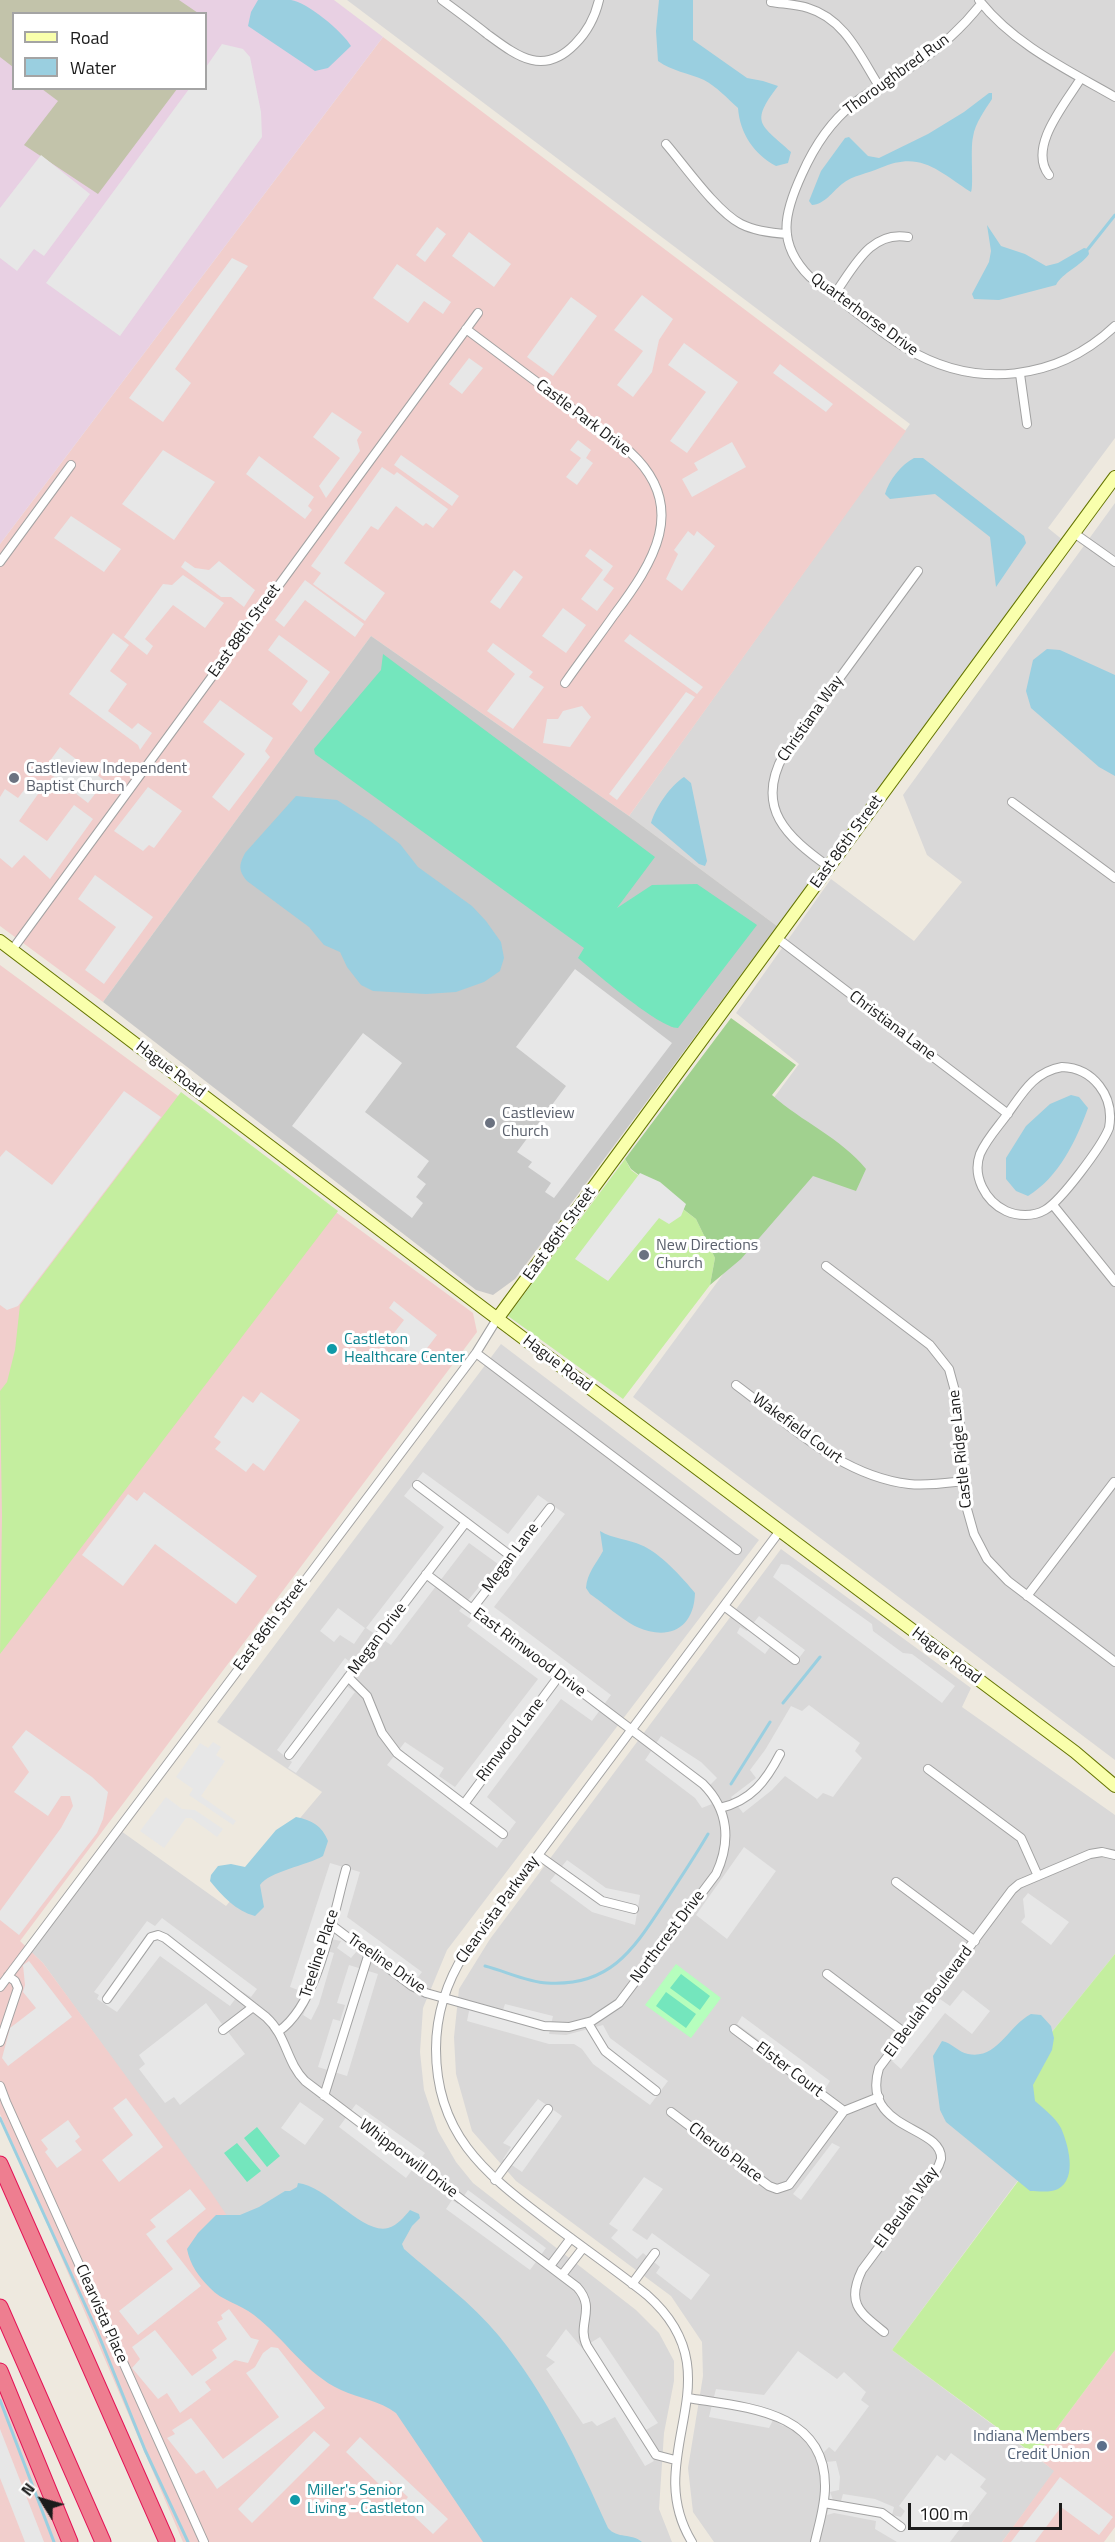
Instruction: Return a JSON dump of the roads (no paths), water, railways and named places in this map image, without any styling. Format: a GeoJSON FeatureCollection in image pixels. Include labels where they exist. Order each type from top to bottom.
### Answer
{"type":"FeatureCollection","features":[{"type":"Feature","properties":{"kind":"highway"},"geometry":{"type":"LineString","coordinates":[[0,2164],[166,2542]]}},
{"type":"Feature","properties":{"kind":"highway"},"geometry":{"type":"LineString","coordinates":[[0,2307],[104,2542]]}},
{"type":"Feature","properties":{"kind":"highway"},"geometry":{"type":"LineString","coordinates":[[0,2371],[70,2542]]}},
{"type":"Feature","properties":{"kind":"street"},"geometry":{"type":"LineString","coordinates":[[442,0],[511,52],[524,59],[537,61],[558,58],[571,49],[592,22],[599,0]]}},
{"type":"Feature","properties":{"kind":"street"},"geometry":{"type":"LineString","coordinates":[[771,2],[808,8],[833,20],[849,38],[879,86]]}},
{"type":"Feature","properties":{"kind":"street"},"geometry":{"type":"LineString","coordinates":[[980,2],[1015,37],[1115,97]]}},
{"type":"Feature","properties":{"kind":"street","name":"Thoroughbred Run"},"geometry":{"type":"LineString","coordinates":[[790,248],[786,214],[791,198],[812,151],[835,121],[852,105],[920,61],[946,41],[980,2]]}},
{"type":"Feature","properties":{"kind":"street"},"geometry":{"type":"LineString","coordinates":[[1049,175],[1042,163],[1043,142],[1081,78]]}},
{"type":"Feature","properties":{"kind":"street"},"geometry":{"type":"LineString","coordinates":[[666,144],[730,217],[754,229],[787,234]]}},
{"type":"Feature","properties":{"kind":"street"},"geometry":{"type":"LineString","coordinates":[[834,295],[874,243],[891,236],[908,237]]}},
{"type":"Feature","properties":{"kind":"street","name":"Quarterhorse Drive"},"geometry":{"type":"LineString","coordinates":[[790,248],[806,273],[904,347],[936,363],[975,373],[1034,372],[1066,360],[1091,346],[1115,326]]}},
{"type":"Feature","properties":{"kind":"street","name":"East 88th Street"},"geometry":{"type":"LineString","coordinates":[[12,950],[478,313]]}},
{"type":"Feature","properties":{"kind":"street","name":"Castle Park Drive"},"geometry":{"type":"LineString","coordinates":[[466,328],[634,456],[651,479],[660,501],[662,525],[652,559],[635,588],[565,683]]}},
{"type":"Feature","properties":{"kind":"street"},"geometry":{"type":"LineString","coordinates":[[1020,374],[1027,424]]}},
{"type":"Feature","properties":{"kind":"street"},"geometry":{"type":"LineString","coordinates":[[0,562],[71,465]]}},
{"type":"Feature","properties":{"kind":"street","name":"East 86th Street"},"geometry":{"type":"LineString","coordinates":[[0,1987],[476,1353],[497,1318],[1115,477]]}},
{"type":"Feature","properties":{"kind":"street"},"geometry":{"type":"LineString","coordinates":[[1074,533],[1115,562]]}},
{"type":"Feature","properties":{"kind":"street","name":"Christiana Way"},"geometry":{"type":"LineString","coordinates":[[829,867],[795,842],[783,827],[775,804],[775,776],[784,754],[918,571]]}},
{"type":"Feature","properties":{"kind":"street"},"geometry":{"type":"LineString","coordinates":[[1012,802],[1115,878]]}},
{"type":"Feature","properties":{"kind":"street","name":"Christiana Lane"},"geometry":{"type":"LineString","coordinates":[[777,938],[1008,1114]]}},
{"type":"Feature","properties":{"kind":"street","name":"Hague Road"},"geometry":{"type":"LineString","coordinates":[[0,941],[779,1532],[1075,1752],[1115,1786]]}},
{"type":"Feature","properties":{"kind":"street"},"geometry":{"type":"LineString","coordinates":[[1071,1067],[1085,1071],[1106,1091],[1111,1109],[1109,1128],[1090,1158],[1053,1204],[1034,1214],[1011,1213],[994,1204],[983,1189],[978,1175],[979,1156],[985,1144],[1032,1080],[1044,1072],[1071,1067]]}},
{"type":"Feature","properties":{"kind":"street"},"geometry":{"type":"LineString","coordinates":[[1053,1204],[1115,1282]]}},
{"type":"Feature","properties":{"kind":"street","name":"Castle Ridge Lane"},"geometry":{"type":"LineString","coordinates":[[826,1266],[930,1345],[946,1365],[954,1382],[958,1402],[969,1521],[980,1547],[999,1573],[1115,1662]]}},
{"type":"Feature","properties":{"kind":"street"},"geometry":{"type":"LineString","coordinates":[[476,1353],[737,1550]]}},
{"type":"Feature","properties":{"kind":"street","name":"Wakefield Court"},"geometry":{"type":"LineString","coordinates":[[736,1385],[829,1454],[862,1472],[909,1484],[933,1485],[964,1481]]}},
{"type":"Feature","properties":{"kind":"street"},"geometry":{"type":"LineString","coordinates":[[1027,1596],[1114,1482]]}},
{"type":"Feature","properties":{"kind":"street"},"geometry":{"type":"LineString","coordinates":[[417,1485],[512,1557]]}},
{"type":"Feature","properties":{"kind":"street","name":"Megan Lane"},"geometry":{"type":"LineString","coordinates":[[472,1609],[550,1508]]}},
{"type":"Feature","properties":{"kind":"street","name":"Megan Drive"},"geometry":{"type":"LineString","coordinates":[[289,1755],[466,1522]]}},
{"type":"Feature","properties":{"kind":"street","name":"Clearvista Parkway"},"geometry":{"type":"LineString","coordinates":[[692,2542],[676,2504],[675,2460],[688,2398],[688,2365],[677,2333],[658,2305],[495,2180],[464,2144],[442,2097],[436,2059],[436,2040],[444,1999],[465,1953],[779,1532]]}},
{"type":"Feature","properties":{"kind":"street","name":"East Rimwood Drive"},"geometry":{"type":"LineString","coordinates":[[426,1574],[631,1731]]}},
{"type":"Feature","properties":{"kind":"street"},"geometry":{"type":"LineString","coordinates":[[724,1606],[795,1660]]}},
{"type":"Feature","properties":{"kind":"street","name":"Rimwood Lane"},"geometry":{"type":"LineString","coordinates":[[464,1804],[559,1676]]}},
{"type":"Feature","properties":{"kind":"street"},"geometry":{"type":"LineString","coordinates":[[348,1677],[367,1696],[382,1733],[394,1750],[503,1834]]}},
{"type":"Feature","properties":{"kind":"street","name":"Northcrest Drive"},"geometry":{"type":"LineString","coordinates":[[444,1999],[544,2026],[569,2027],[588,2023],[619,2003],[716,1874],[726,1845],[726,1828],[720,1808],[703,1784],[631,1731]]}},
{"type":"Feature","properties":{"kind":"street"},"geometry":{"type":"LineString","coordinates":[[720,1808],[743,1800],[751,1794],[762,1784],[780,1754]]}},
{"type":"Feature","properties":{"kind":"street"},"geometry":{"type":"LineString","coordinates":[[928,1769],[1021,1838],[1038,1876]]}},
{"type":"Feature","properties":{"kind":"street","name":"El Beulah Boulevard"},"geometry":{"type":"LineString","coordinates":[[879,2097],[876,2085],[879,2068],[1012,1890],[1038,1876],[1090,1854],[1102,1852],[1115,1855]]}},
{"type":"Feature","properties":{"kind":"street"},"geometry":{"type":"LineString","coordinates":[[538,1855],[602,1901],[634,1909]]}},
{"type":"Feature","properties":{"kind":"street","name":"Treeline Place"},"geometry":{"type":"LineString","coordinates":[[279,2031],[297,2014],[308,1997],[346,1869]]}},
{"type":"Feature","properties":{"kind":"street"},"geometry":{"type":"LineString","coordinates":[[896,1882],[975,1941]]}},
{"type":"Feature","properties":{"kind":"street","name":"Treeline Drive"},"geometry":{"type":"LineString","coordinates":[[330,1924],[416,1988],[444,1999]]}},
{"type":"Feature","properties":{"kind":"street","name":"Whipporwill Drive"},"geometry":{"type":"LineString","coordinates":[[107,1999],[152,1937],[158,1935],[253,2007],[279,2031],[295,2069],[305,2081],[580,2291],[586,2302],[587,2315],[583,2332],[587,2346],[656,2455],[675,2460]]}},
{"type":"Feature","properties":{"kind":"street"},"geometry":{"type":"LineString","coordinates":[[324,2096],[369,1953]]}},
{"type":"Feature","properties":{"kind":"street"},"geometry":{"type":"LineString","coordinates":[[827,1974],[905,2033]]}},
{"type":"Feature","properties":{"kind":"street"},"geometry":{"type":"LineString","coordinates":[[0,2042],[18,1988],[15,1981],[8,1976]]}},
{"type":"Feature","properties":{"kind":"street"},"geometry":{"type":"LineString","coordinates":[[223,2030],[253,2007]]}},
{"type":"Feature","properties":{"kind":"street"},"geometry":{"type":"LineString","coordinates":[[588,2023],[605,2051],[656,2091]]}},
{"type":"Feature","properties":{"kind":"street","name":"Elster Court"},"geometry":{"type":"LineString","coordinates":[[735,2029],[844,2111]]}},
{"type":"Feature","properties":{"kind":"street","name":"Clearvista Place"},"geometry":{"type":"LineString","coordinates":[[0,2086],[10,2113],[204,2542]]}},
{"type":"Feature","properties":{"kind":"street"},"geometry":{"type":"LineString","coordinates":[[844,2111],[879,2097]]}},
{"type":"Feature","properties":{"kind":"street","name":"El Beulah Way"},"geometry":{"type":"LineString","coordinates":[[879,2097],[891,2117],[903,2126],[930,2139],[939,2149],[941,2160],[935,2172],[862,2270],[855,2283],[854,2299],[860,2312],[884,2332]]}},
{"type":"Feature","properties":{"kind":"street"},"geometry":{"type":"LineString","coordinates":[[495,2180],[548,2109]]}},
{"type":"Feature","properties":{"kind":"street","name":"Cherub Place"},"geometry":{"type":"LineString","coordinates":[[670,2112],[769,2186],[781,2189],[789,2185],[844,2111]]}},
{"type":"Feature","properties":{"kind":"street"},"geometry":{"type":"LineString","coordinates":[[550,2266],[571,2238]]}},
{"type":"Feature","properties":{"kind":"street"},"geometry":{"type":"LineString","coordinates":[[562,2275],[584,2248]]}},
{"type":"Feature","properties":{"kind":"street"},"geometry":{"type":"LineString","coordinates":[[632,2284],[655,2253]]}},
{"type":"Feature","properties":{"kind":"street"},"geometry":{"type":"LineString","coordinates":[[688,2398],[765,2412],[795,2426],[814,2448],[822,2465],[825,2479],[824,2503],[815,2542]]}},
{"type":"Feature","properties":{"kind":"street"},"geometry":{"type":"LineString","coordinates":[[824,2503],[882,2514],[901,2527]]}},
{"type":"Feature","properties":{"kind":"water"},"geometry":{"type":"Polygon","coordinates":[[[258,0],[298,2],[324,18],[351,46],[328,68],[315,71],[248,26],[251,12],[258,0]]]}},
{"type":"Feature","properties":{"kind":"water"},"geometry":{"type":"Polygon","coordinates":[[[659,0],[693,0],[693,40],[747,78],[778,86],[761,116],[766,129],[791,152],[788,163],[776,166],[761,156],[745,135],[738,108],[718,89],[704,80],[674,70],[658,61],[656,31],[659,0]]]}},
{"type":"Feature","properties":{"kind":"water"},"geometry":{"type":"Polygon","coordinates":[[[992,93],[992,99],[978,122],[973,137],[971,192],[929,165],[907,161],[894,163],[851,179],[817,204],[812,205],[809,201],[821,171],[845,138],[849,137],[868,156],[879,158],[928,134],[964,112],[992,93]]]}},
{"type":"Feature","properties":{"kind":"water"},"geometry":{"type":"Polygon","coordinates":[[[987,225],[1001,246],[1025,254],[1046,266],[1058,263],[1084,248],[1088,249],[1089,254],[1056,285],[999,300],[974,299],[972,294],[989,262],[991,251],[987,225]]]}},
{"type":"Feature","properties":{"kind":"water"},"geometry":{"type":"Polygon","coordinates":[[[914,458],[923,458],[1024,536],[1026,543],[996,587],[990,537],[935,494],[890,499],[885,494],[896,473],[914,458]]]}},
{"type":"Feature","properties":{"kind":"water"},"geometry":{"type":"Polygon","coordinates":[[[1047,649],[1060,650],[1115,675],[1115,776],[1099,767],[1031,708],[1026,691],[1033,660],[1047,649]]]}},
{"type":"Feature","properties":{"kind":"water"},"geometry":{"type":"Polygon","coordinates":[[[684,777],[691,783],[707,861],[705,866],[699,864],[651,823],[664,797],[684,777]]]}},
{"type":"Feature","properties":{"kind":"water"},"geometry":{"type":"Polygon","coordinates":[[[296,796],[337,800],[400,844],[418,867],[472,906],[486,921],[501,942],[504,958],[500,971],[484,982],[456,992],[426,994],[373,991],[361,985],[347,967],[340,952],[324,945],[309,927],[247,881],[242,874],[241,864],[245,853],[296,796]]]}},
{"type":"Feature","properties":{"kind":"water"},"geometry":{"type":"Polygon","coordinates":[[[1071,1095],[1079,1097],[1088,1108],[1065,1157],[1049,1179],[1028,1196],[1016,1191],[1006,1179],[1006,1158],[1026,1126],[1050,1104],[1071,1095]]]}},
{"type":"Feature","properties":{"kind":"water"},"geometry":{"type":"Polygon","coordinates":[[[600,1531],[648,1548],[663,1559],[695,1593],[690,1615],[677,1629],[659,1633],[637,1627],[590,1594],[586,1588],[588,1578],[603,1551],[600,1531]]]}},
{"type":"Feature","properties":{"kind":"water"},"geometry":{"type":"Polygon","coordinates":[[[296,1817],[312,1822],[323,1831],[328,1841],[323,1856],[264,1880],[260,1885],[264,1907],[255,1916],[242,1911],[215,1887],[210,1881],[211,1875],[218,1866],[231,1864],[245,1867],[276,1830],[296,1817]]]}},
{"type":"Feature","properties":{"kind":"water"},"geometry":{"type":"Polygon","coordinates":[[[1031,2014],[1041,2015],[1051,2026],[1054,2038],[1052,2050],[1033,2085],[1035,2101],[1053,2117],[1061,2128],[1070,2160],[1068,2177],[1064,2184],[1058,2189],[1048,2191],[1030,2191],[946,2122],[940,2110],[933,2056],[942,2041],[968,2054],[987,2052],[1031,2014]]]}},
{"type":"Feature","properties":{"kind":"water"},"geometry":{"type":"Polygon","coordinates":[[[298,2183],[321,2192],[356,2218],[378,2228],[395,2225],[410,2210],[419,2214],[420,2218],[412,2226],[402,2244],[404,2249],[466,2301],[499,2336],[532,2381],[560,2429],[608,2528],[616,2534],[642,2542],[483,2542],[396,2413],[383,2405],[348,2393],[328,2383],[254,2315],[220,2296],[206,2284],[193,2265],[187,2249],[198,2233],[216,2215],[240,2215],[259,2207],[285,2191],[290,2191],[297,2187],[298,2183]]]}},
{"type":"Feature","properties":{"kind":"waterway"},"geometry":{"type":"LineString","coordinates":[[1088,249],[1115,215]]}},
{"type":"Feature","properties":{"kind":"waterway"},"geometry":{"type":"LineString","coordinates":[[783,1703],[820,1657]]}},
{"type":"Feature","properties":{"kind":"waterway"},"geometry":{"type":"LineString","coordinates":[[731,1784],[770,1722]]}},
{"type":"Feature","properties":{"kind":"waterway"},"geometry":{"type":"LineString","coordinates":[[485,1966],[547,1983],[569,1983],[588,1979],[604,1972],[618,1962],[642,1936],[708,1834]]}},
{"type":"Feature","properties":{"kind":"waterway"},"geometry":{"type":"LineString","coordinates":[[0,2118],[97,2331],[145,2450],[188,2542]]}},
{"type":"Feature","properties":{"kind":"waterway"},"geometry":{"type":"LineString","coordinates":[[0,2400],[54,2542]]}},
{"type":"Feature","properties":{"kind":"place","name":"Castleview Independent Baptist Church"},"geometry":{"type":"Point","coordinates":[14,778]}},
{"type":"Feature","properties":{"kind":"place","name":"Castleview Church"},"geometry":{"type":"Point","coordinates":[490,1123]}},
{"type":"Feature","properties":{"kind":"place","name":"New Directions Church"},"geometry":{"type":"Point","coordinates":[644,1255]}},
{"type":"Feature","properties":{"kind":"place","name":"Castleton Healthcare Center"},"geometry":{"type":"Point","coordinates":[332,1349]}},
{"type":"Feature","properties":{"kind":"place","name":"Indiana Members Credit Union"},"geometry":{"type":"Point","coordinates":[1102,2446]}},
{"type":"Feature","properties":{"kind":"place","name":"Miller's Senior Living - Castleton"},"geometry":{"type":"Point","coordinates":[295,2500]}}]}
